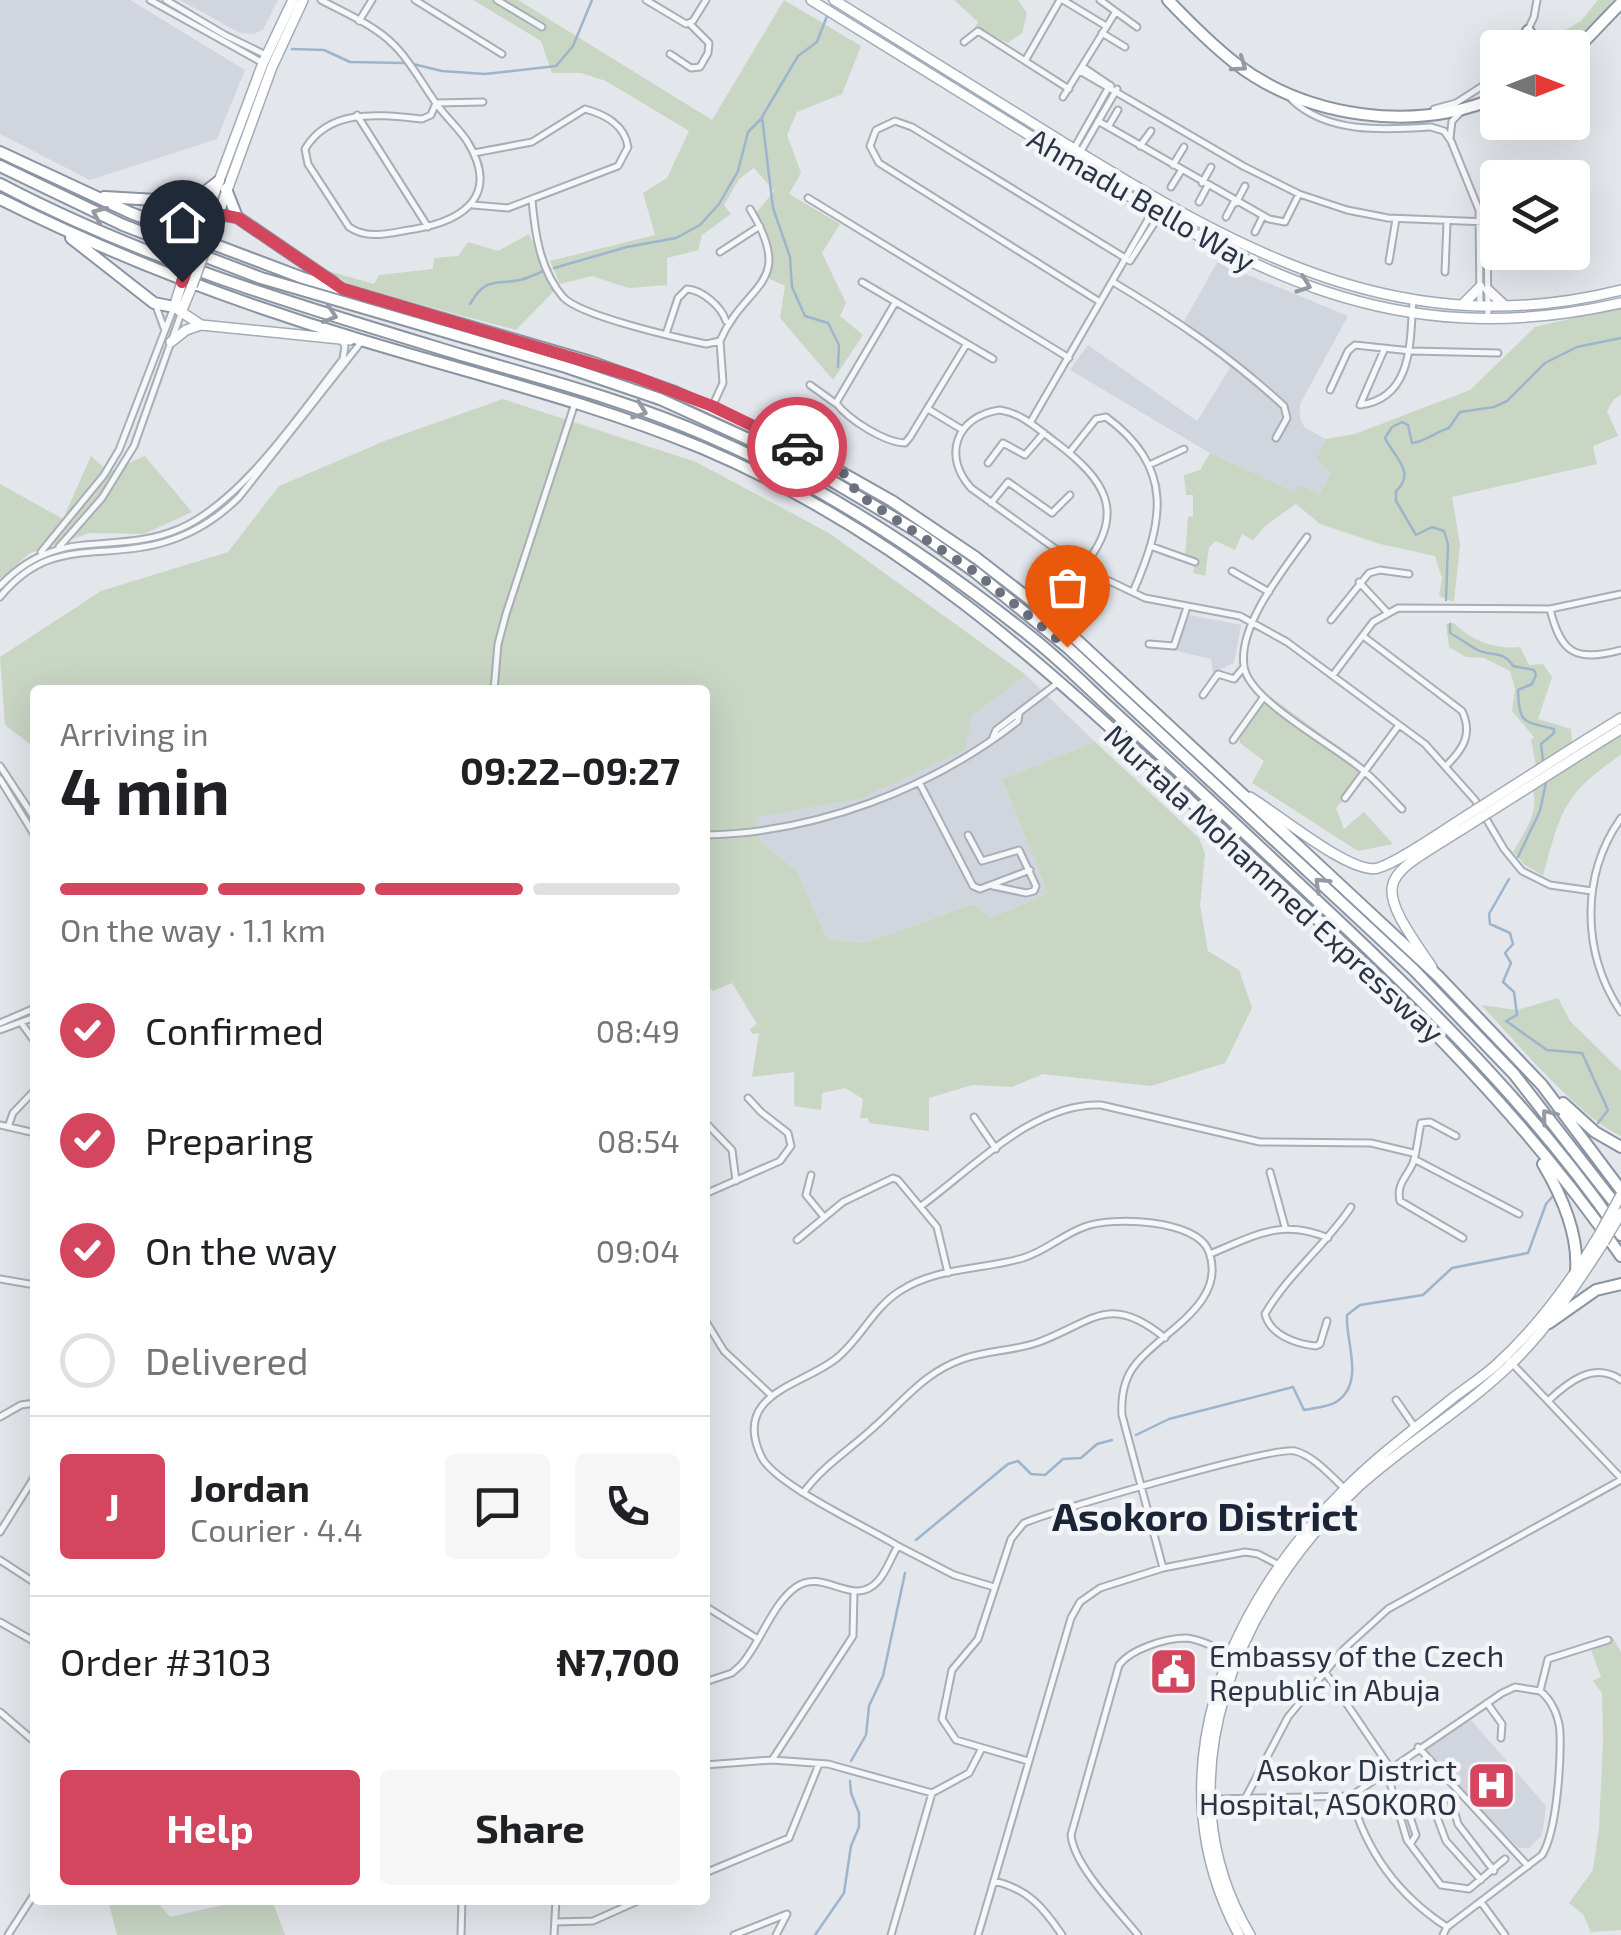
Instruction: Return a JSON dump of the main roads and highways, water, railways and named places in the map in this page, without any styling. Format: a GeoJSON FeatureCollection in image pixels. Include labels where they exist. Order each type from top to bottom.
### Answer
{"type":"FeatureCollection","features":[{"type":"Feature","properties":{"kind":"highway"},"geometry":{"type":"LineString","coordinates":[[1168,0],[1238,65],[1278,88],[1344,111],[1412,116],[1480,103]]}},
{"type":"Feature","properties":{"kind":"highway"},"geometry":{"type":"LineString","coordinates":[[1590,35],[1621,3]]}},
{"type":"Feature","properties":{"kind":"highway","name":"Murtala Mohammed Expressway"},"geometry":{"type":"LineString","coordinates":[[0,152],[166,228],[303,278],[591,362],[712,406],[842,471],[931,526],[1010,583],[1091,652],[1434,972]]}},
{"type":"Feature","properties":{"kind":"highway","name":"Murtala Mohammed Expressway"},"geometry":{"type":"LineString","coordinates":[[0,166],[136,230],[261,278],[577,370],[660,399],[803,464],[859,495],[975,572],[1067,647],[1386,944],[1514,1074],[1621,1212]]}},
{"type":"Feature","properties":{"kind":"highway","name":"Murtala Mohammed Expressway"},"geometry":{"type":"LineString","coordinates":[[0,184],[76,221],[262,295],[606,398],[709,436],[808,484],[934,564],[1033,638],[1455,1032],[1552,1141],[1621,1235]]}},
{"type":"Feature","properties":{"kind":"highway"},"geometry":{"type":"LineString","coordinates":[[87,194],[192,202],[222,185],[238,218]]}},
{"type":"Feature","properties":{"kind":"highway","name":"Murtala Mohammed Expressway"},"geometry":{"type":"LineString","coordinates":[[0,199],[58,228],[190,282],[340,336],[576,400],[704,449],[873,536],[966,602],[1061,680],[1286,888],[1471,1070],[1621,1256]]}},
{"type":"Feature","properties":{"kind":"highway"},"geometry":{"type":"LineString","coordinates":[[192,202],[210,216],[238,218],[343,289]]}},
{"type":"Feature","properties":{"kind":"highway"},"geometry":{"type":"LineString","coordinates":[[41,220],[76,221]]}},
{"type":"Feature","properties":{"kind":"highway"},"geometry":{"type":"LineString","coordinates":[[58,228],[154,303],[178,308]]}},
{"type":"Feature","properties":{"kind":"highway"},"geometry":{"type":"LineString","coordinates":[[261,278],[303,278]]}},
{"type":"Feature","properties":{"kind":"highway"},"geometry":{"type":"LineString","coordinates":[[262,295],[299,321]]}},
{"type":"Feature","properties":{"kind":"highway"},"geometry":{"type":"LineString","coordinates":[[704,449],[764,463]]}},
{"type":"Feature","properties":{"kind":"highway"},"geometry":{"type":"LineString","coordinates":[[842,471],[859,495]]}},
{"type":"Feature","properties":{"kind":"highway"},"geometry":{"type":"LineString","coordinates":[[934,564],[966,602]]}},
{"type":"Feature","properties":{"kind":"highway"},"geometry":{"type":"LineString","coordinates":[[975,572],[1010,583]]}},
{"type":"Feature","properties":{"kind":"highway"},"geometry":{"type":"LineString","coordinates":[[1262,812],[1296,861]]}},
{"type":"Feature","properties":{"kind":"highway"},"geometry":{"type":"LineString","coordinates":[[1362,943],[1401,1000]]}},
{"type":"Feature","properties":{"kind":"highway"},"geometry":{"type":"LineString","coordinates":[[1386,944],[1434,972],[1542,1085],[1595,1132],[1621,1148]]}},
{"type":"Feature","properties":{"kind":"highway"},"geometry":{"type":"LineString","coordinates":[[1542,1085],[1621,1192]]}},
{"type":"Feature","properties":{"kind":"highway"},"geometry":{"type":"LineString","coordinates":[[1511,1116],[1552,1141]]}},
{"type":"Feature","properties":{"kind":"highway"},"geometry":{"type":"LineString","coordinates":[[1528,1137],[1572,1227],[1578,1254],[1576,1272]]}},
{"type":"Feature","properties":{"kind":"highway"},"geometry":{"type":"LineString","coordinates":[[1583,1138],[1608,1192]]}},
{"type":"Feature","properties":{"kind":"highway"},"geometry":{"type":"LineString","coordinates":[[1550,1323],[1596,1290],[1621,1284]]}},
{"type":"Feature","properties":{"kind":"main road"},"geometry":{"type":"LineString","coordinates":[[187,284],[198,237],[210,216],[292,0]]}},
{"type":"Feature","properties":{"kind":"main road"},"geometry":{"type":"LineString","coordinates":[[269,61],[303,0]]}},
{"type":"Feature","properties":{"kind":"main road","name":"Ahmadu Bello Way"},"geometry":{"type":"LineString","coordinates":[[811,0],[1156,214],[1224,251],[1295,282],[1357,303],[1412,313],[1551,315],[1621,302]]}},
{"type":"Feature","properties":{"kind":"main road","name":"Ahmadu Bello Way"},"geometry":{"type":"LineString","coordinates":[[834,0],[1162,203],[1228,240],[1300,271],[1360,290],[1463,304],[1551,302],[1621,290]]}},
{"type":"Feature","properties":{"kind":"main road"},"geometry":{"type":"LineString","coordinates":[[201,325],[178,308],[210,237],[210,216]]}},
{"type":"Feature","properties":{"kind":"main road"},"geometry":{"type":"LineString","coordinates":[[1463,304],[1484,288],[1506,305]]}},
{"type":"Feature","properties":{"kind":"main road"},"geometry":{"type":"LineString","coordinates":[[171,342],[201,325],[340,336]]}},
{"type":"Feature","properties":{"kind":"main road"},"geometry":{"type":"LineString","coordinates":[[1434,972],[1396,914],[1390,894],[1404,867],[1469,820],[1590,743],[1621,718]]}},
{"type":"Feature","properties":{"kind":"main road"},"geometry":{"type":"LineString","coordinates":[[1590,743],[1621,729]]}},
{"type":"Feature","properties":{"kind":"main road"},"geometry":{"type":"LineString","coordinates":[[1240,792],[1350,864],[1378,868],[1469,820]]}},
{"type":"Feature","properties":{"kind":"main road"},"geometry":{"type":"LineString","coordinates":[[1347,1492],[1550,1323],[1573,1292],[1621,1192]]}},
{"type":"Feature","properties":{"kind":"main road"},"geometry":{"type":"LineString","coordinates":[[1240,1935],[1223,1902],[1207,1854],[1205,1799],[1216,1724],[1235,1656],[1284,1568],[1347,1492],[1416,1429],[1508,1360],[1621,1212]]}},
{"type":"Feature","properties":{"kind":"main road"},"geometry":{"type":"LineString","coordinates":[[1205,1799],[1218,1860],[1250,1935]]}},
{"type":"Feature","properties":{"kind":"waterway"},"geometry":{"type":"LineString","coordinates":[[413,64],[485,74],[556,66],[573,46],[592,0]]}},
{"type":"Feature","properties":{"kind":"waterway"},"geometry":{"type":"LineString","coordinates":[[827,16],[817,42],[798,56],[762,117],[773,208],[790,257],[792,287],[805,316],[828,323],[839,345],[838,367]]}},
{"type":"Feature","properties":{"kind":"waterway"},"geometry":{"type":"LineString","coordinates":[[292,49],[324,50],[350,62],[404,63]]}},
{"type":"Feature","properties":{"kind":"waterway"},"geometry":{"type":"LineString","coordinates":[[554,268],[676,238],[700,225],[719,204],[738,171],[748,132],[761,119]]}},
{"type":"Feature","properties":{"kind":"waterway"},"geometry":{"type":"LineString","coordinates":[[470,304],[486,286],[544,271]]}},
{"type":"Feature","properties":{"kind":"waterway"},"geometry":{"type":"LineString","coordinates":[[1446,600],[1448,544],[1444,531],[1432,527],[1416,535],[1396,501],[1404,471],[1385,438],[1392,427],[1402,422],[1408,425],[1412,443],[1422,440],[1449,428],[1460,412],[1507,401],[1545,363],[1577,347],[1621,338]]}},
{"type":"Feature","properties":{"kind":"waterway"},"geometry":{"type":"LineString","coordinates":[[1450,624],[1450,633],[1474,648],[1505,657],[1513,666],[1534,670],[1532,684],[1518,690],[1519,701],[1525,720],[1554,729],[1541,744],[1543,761]]}},
{"type":"Feature","properties":{"kind":"waterway"},"geometry":{"type":"LineString","coordinates":[[1518,857],[1540,811],[1546,782]]}},
{"type":"Feature","properties":{"kind":"waterway"},"geometry":{"type":"LineString","coordinates":[[1509,879],[1489,914],[1490,924],[1510,933],[1513,944],[1505,953],[1511,963],[1503,982],[1514,992],[1517,1015],[1506,1021],[1547,1050],[1582,1053],[1608,1110],[1598,1123]]}},
{"type":"Feature","properties":{"kind":"waterway"},"geometry":{"type":"LineString","coordinates":[[1136,1435],[1169,1419],[1293,1387],[1304,1410],[1336,1402],[1345,1394],[1352,1373],[1347,1315],[1360,1305],[1423,1295],[1452,1268],[1528,1253],[1546,1204],[1553,1196]]}},
{"type":"Feature","properties":{"kind":"waterway"},"geometry":{"type":"LineString","coordinates":[[916,1540],[1008,1464],[1018,1461],[1031,1474],[1045,1475],[1063,1459],[1081,1458],[1097,1444],[1112,1440]]}},
{"type":"Feature","properties":{"kind":"waterway"},"geometry":{"type":"LineString","coordinates":[[851,1761],[866,1735],[869,1706],[883,1676],[905,1573]]}},
{"type":"Feature","properties":{"kind":"waterway"},"geometry":{"type":"LineString","coordinates":[[815,1935],[844,1893],[851,1846],[859,1827],[850,1781]]}},
{"type":"Feature","properties":{"kind":"place","name":"Embassy of the Czech Republic in Abuja"},"geometry":{"type":"Point","coordinates":[1174,1672]}},
{"type":"Feature","properties":{"kind":"place","name":"Asokor District Hospital, ASOKORO"},"geometry":{"type":"Point","coordinates":[1492,1786]}},
{"type":"Feature","properties":{"kind":"district","name":"Asokoro District"},"geometry":{"type":"Point","coordinates":[1205,1515]}}]}
